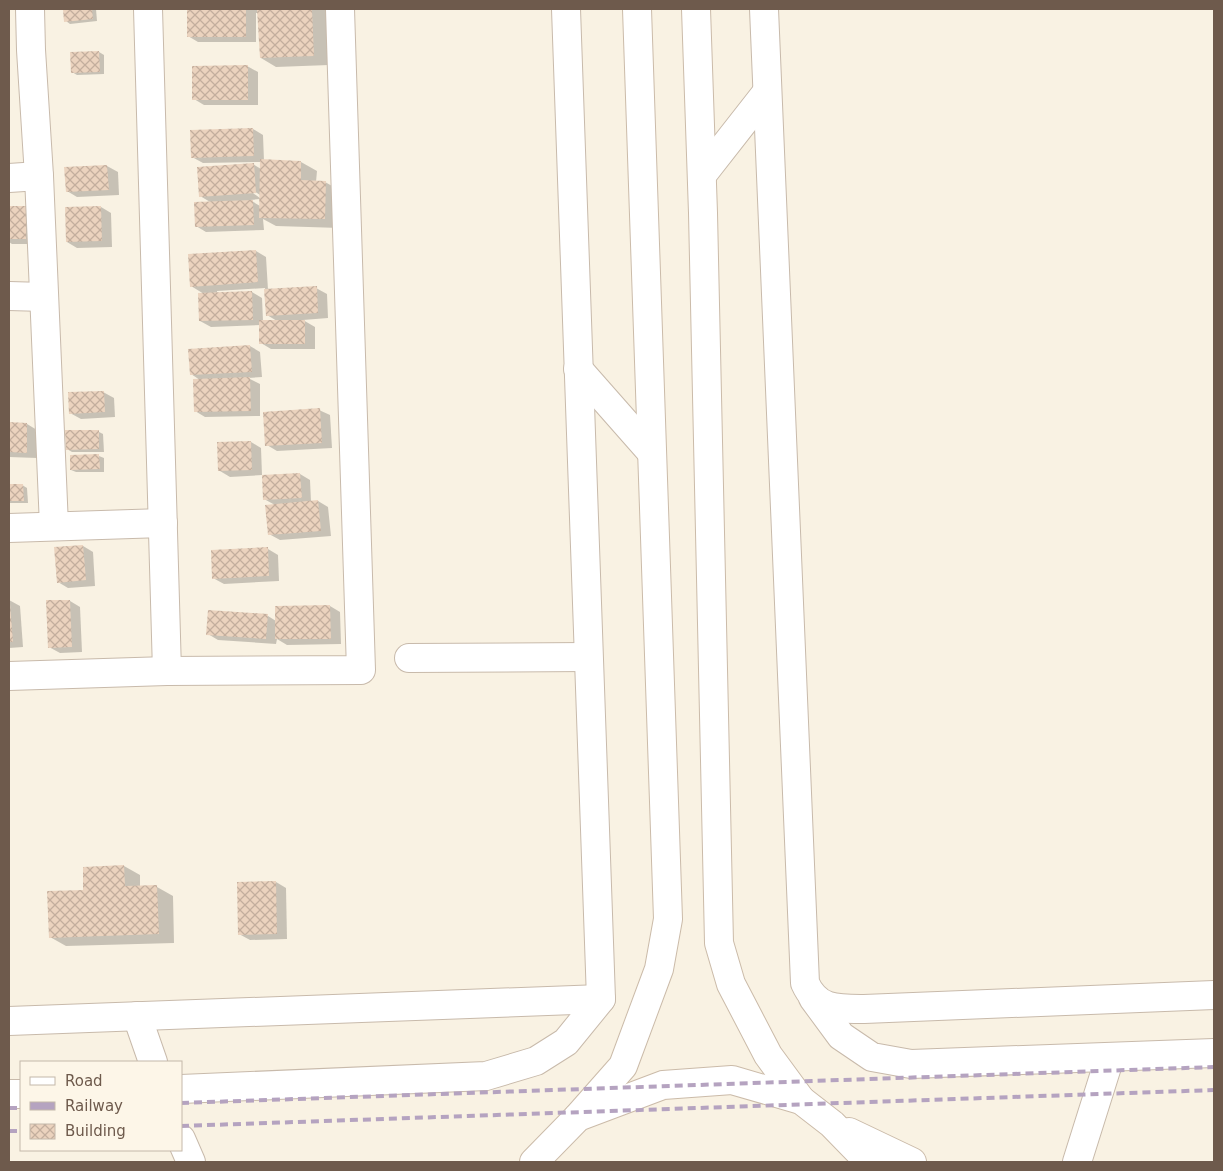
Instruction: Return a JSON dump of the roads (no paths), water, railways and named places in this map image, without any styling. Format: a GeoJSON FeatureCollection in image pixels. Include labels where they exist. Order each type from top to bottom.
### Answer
{"type":"FeatureCollection","features":[{"type":"Feature","properties":{"kind":"street"},"geometry":{"type":"LineString","coordinates":[[30,9],[20,51],[39,176],[54,526]]}},
{"type":"Feature","properties":{"kind":"street"},"geometry":{"type":"LineString","coordinates":[[148,9],[168,671]]}},
{"type":"Feature","properties":{"kind":"street"},"geometry":{"type":"LineString","coordinates":[[9,676],[168,671],[361,670],[340,9]]}},
{"type":"Feature","properties":{"kind":"street"},"geometry":{"type":"LineString","coordinates":[[182,1089],[486,1076],[536,1061],[566,1042],[601,999],[566,9]]}},
{"type":"Feature","properties":{"kind":"street"},"geometry":{"type":"LineString","coordinates":[[534,1162],[578,1117],[623,1066],[659,969],[668,919],[637,9]]}},
{"type":"Feature","properties":{"kind":"street"},"geometry":{"type":"LineString","coordinates":[[696,9],[702,175],[719,943],[731,984],[768,1055],[801,1100],[832,1124],[869,1162]]}},
{"type":"Feature","properties":{"kind":"street"},"geometry":{"type":"LineString","coordinates":[[764,9],[805,983],[810,995],[841,1036],[872,1057],[911,1064],[1214,1053]]}},
{"type":"Feature","properties":{"kind":"street"},"geometry":{"type":"LineString","coordinates":[[702,175],[767,92]]}},
{"type":"Feature","properties":{"kind":"street"},"geometry":{"type":"LineString","coordinates":[[9,178],[39,176]]}},
{"type":"Feature","properties":{"kind":"street"},"geometry":{"type":"LineString","coordinates":[[9,296],[44,298]]}},
{"type":"Feature","properties":{"kind":"street"},"geometry":{"type":"LineString","coordinates":[[578,369],[652,453]]}},
{"type":"Feature","properties":{"kind":"street"},"geometry":{"type":"LineString","coordinates":[[9,528],[163,523]]}},
{"type":"Feature","properties":{"kind":"street"},"geometry":{"type":"LineString","coordinates":[[409,658],[588,656]]}},
{"type":"Feature","properties":{"kind":"street"},"geometry":{"type":"LineString","coordinates":[[810,995],[824,1004],[840,1009],[1214,996]]}},
{"type":"Feature","properties":{"kind":"street"},"geometry":{"type":"LineString","coordinates":[[9,1021],[601,999]]}},
{"type":"Feature","properties":{"kind":"street"},"geometry":{"type":"LineString","coordinates":[[137,1016],[153,1061]]}},
{"type":"Feature","properties":{"kind":"street"},"geometry":{"type":"LineString","coordinates":[[1077,1162],[1110,1057]]}},
{"type":"Feature","properties":{"kind":"street"},"geometry":{"type":"LineString","coordinates":[[578,1117],[664,1085],[673,1084],[732,1080],[801,1100]]}},
{"type":"Feature","properties":{"kind":"street"},"geometry":{"type":"LineString","coordinates":[[832,1124],[912,1162]]}},
{"type":"Feature","properties":{"kind":"street"},"geometry":{"type":"LineString","coordinates":[[182,1141],[191,1162]]}},
{"type":"Feature","properties":{"kind":"railway"},"geometry":{"type":"LineString","coordinates":[[182,1103],[1214,1067]]}},
{"type":"Feature","properties":{"kind":"railway"},"geometry":{"type":"LineString","coordinates":[[182,1126],[1214,1090]]}},
{"type":"Feature","properties":{"kind":"railway"},"geometry":{"type":"LineString","coordinates":[[9,1108],[20,1108]]}},
{"type":"Feature","properties":{"kind":"railway"},"geometry":{"type":"LineString","coordinates":[[9,1131],[20,1131]]}}]}
